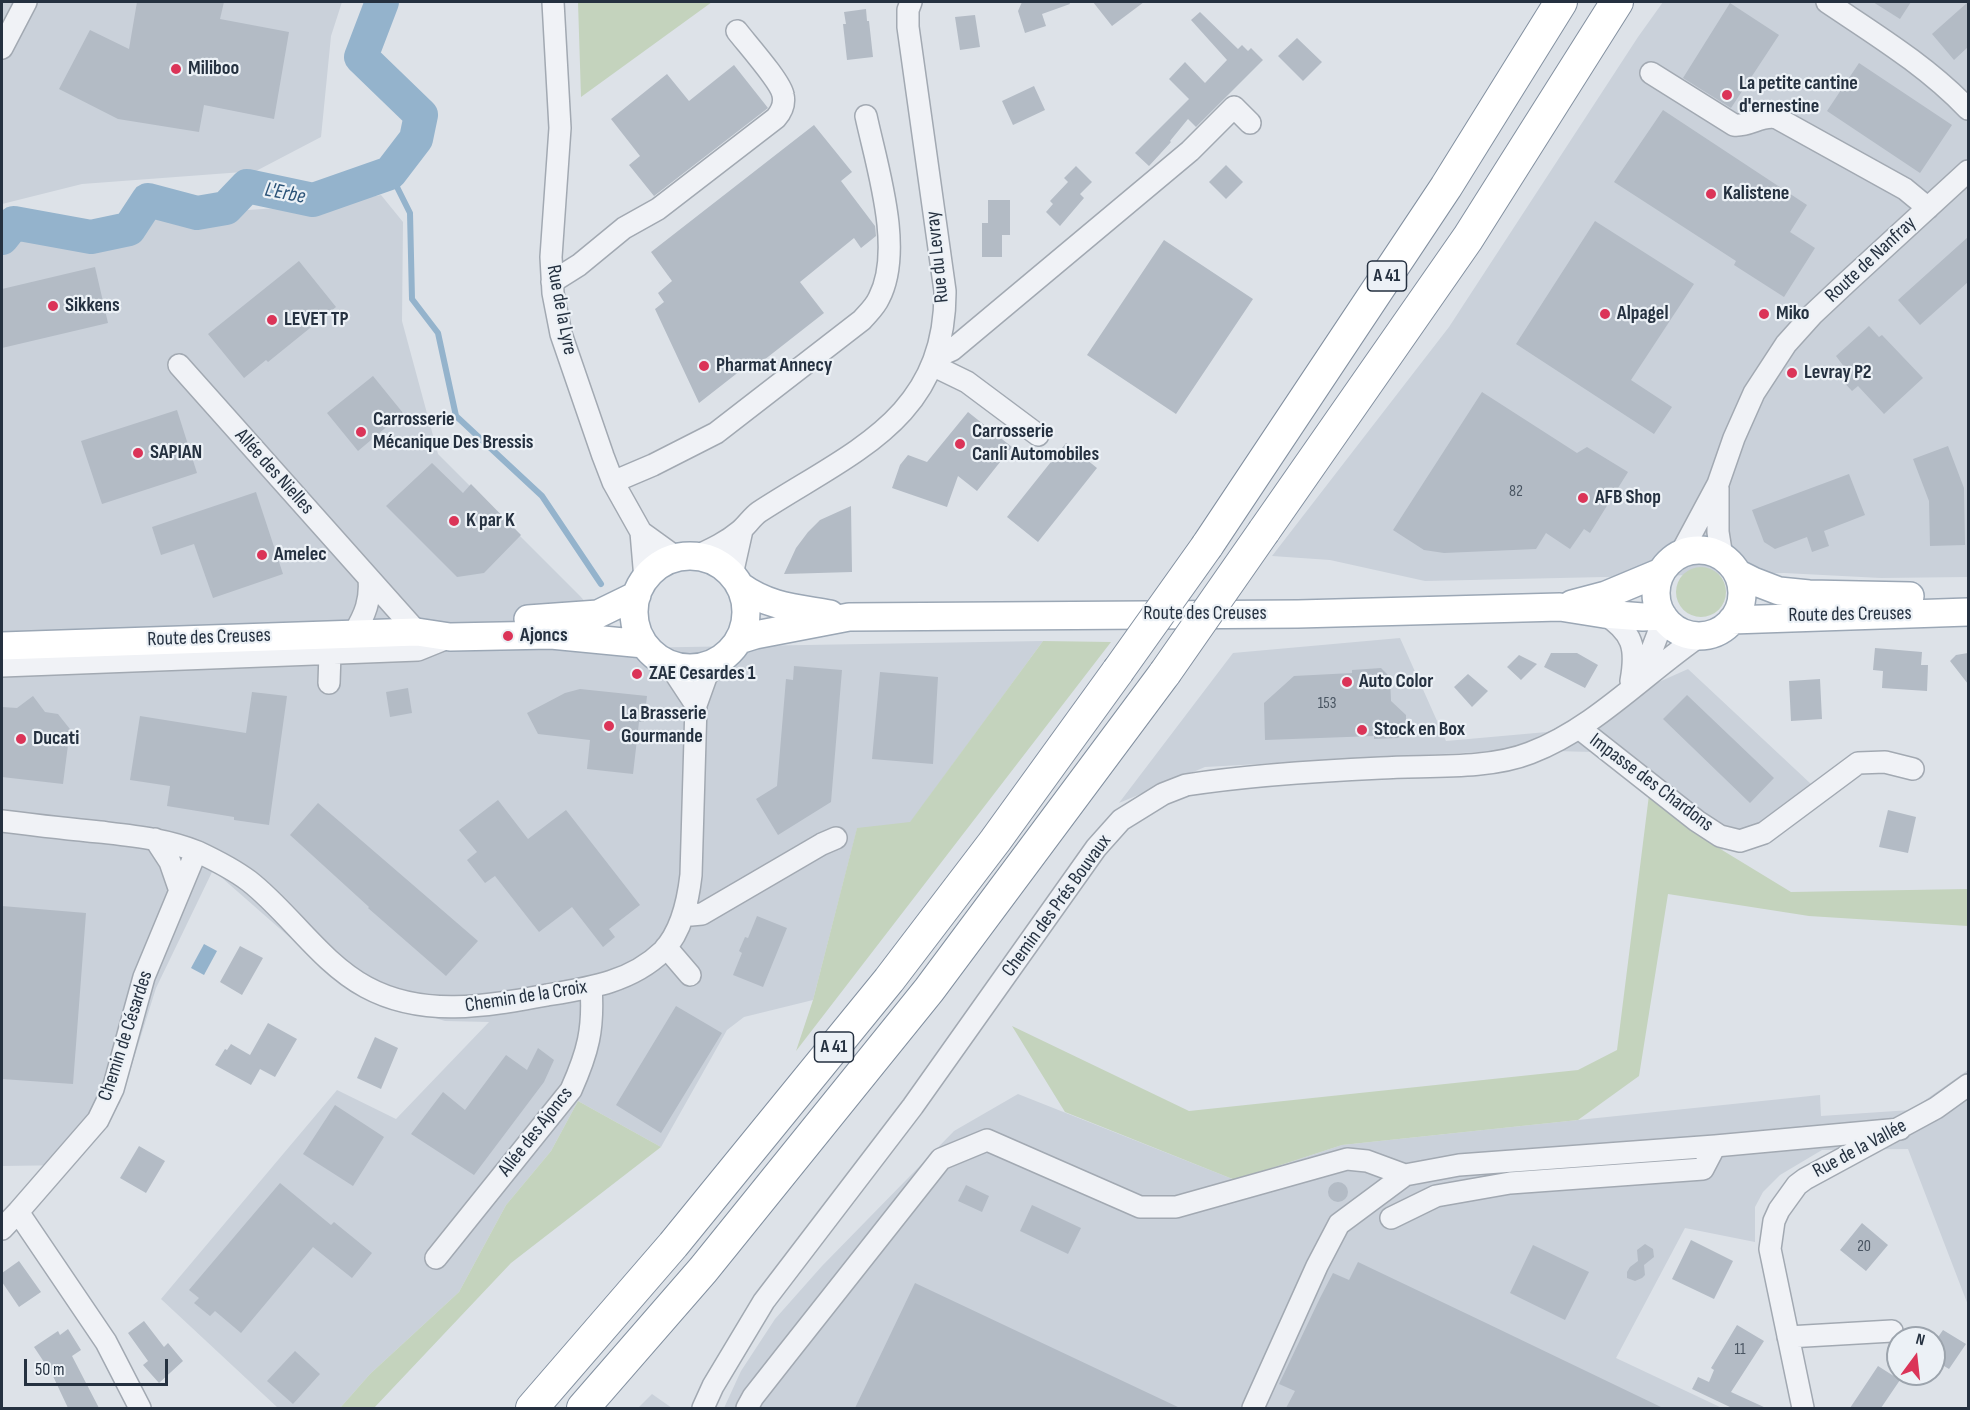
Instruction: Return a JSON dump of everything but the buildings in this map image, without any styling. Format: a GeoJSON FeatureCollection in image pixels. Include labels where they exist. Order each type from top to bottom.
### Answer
{"type":"FeatureCollection","features":[{"type":"Feature","properties":{"kind":"highway","name":"A 41"},"geometry":{"type":"LineString","coordinates":[[532,1408],[673,1245],[888,980],[995,841],[1119,671],[1206,546],[1446,187],[1562,2]]}},
{"type":"Feature","properties":{"kind":"highway","name":"A 41"},"geometry":{"type":"LineString","coordinates":[[583,1408],[703,1269],[929,990],[1165,673],[1468,238],[1617,2]]}},
{"type":"Feature","properties":{"kind":"main road"},"geometry":{"type":"LineString","coordinates":[[1695,550],[1709,551],[1730,565],[1741,584],[1742,597],[1732,620],[1723,628],[1701,636],[1687,634],[1674,628],[1663,617],[1656,594],[1657,583],[1661,572],[1670,561],[1681,554],[1695,550]]}},
{"type":"Feature","properties":{"kind":"main road"},"geometry":{"type":"LineString","coordinates":[[687,557],[716,562],[736,581],[746,604],[746,623],[739,640],[717,662],[701,667],[685,668],[659,659],[644,644],[636,629],[634,612],[641,587],[659,566],[687,557]]}},
{"type":"Feature","properties":{"kind":"main road","name":"Route des Creuses"},"geometry":{"type":"LineString","coordinates":[[1730,565],[1753,582],[1779,591],[1891,597],[1968,595]]}},
{"type":"Feature","properties":{"kind":"main road","name":"Route des Creuses"},"geometry":{"type":"LineString","coordinates":[[1560,607],[1606,595],[1661,572]]}},
{"type":"Feature","properties":{"kind":"main road","name":"Route des Creuses"},"geometry":{"type":"LineString","coordinates":[[736,581],[756,597],[778,605],[849,617],[1298,614],[1560,607],[1604,614],[1663,617]]}},
{"type":"Feature","properties":{"kind":"main road","name":"Route des Creuses"},"geometry":{"type":"LineString","coordinates":[[417,632],[449,622],[598,614],[641,587]]}},
{"type":"Feature","properties":{"kind":"main road","name":"Route des Creuses"},"geometry":{"type":"LineString","coordinates":[[1732,620],[1968,612]]}},
{"type":"Feature","properties":{"kind":"main road","name":"Route des Creuses"},"geometry":{"type":"LineString","coordinates":[[739,640],[849,617]]}},
{"type":"Feature","properties":{"kind":"main road","name":"Route des Creuses"},"geometry":{"type":"LineString","coordinates":[[2,646],[417,632],[450,638],[551,635],[644,644]]}},
{"type":"Feature","properties":{"kind":"street"},"geometry":{"type":"LineString","coordinates":[[2,48],[26,2]]}},
{"type":"Feature","properties":{"kind":"street","name":"Rue de la Lyre"},"geometry":{"type":"LineString","coordinates":[[553,2],[560,128],[551,257],[552,282],[561,334],[613,482],[641,532],[641,587]]}},
{"type":"Feature","properties":{"kind":"street","name":"Rue du Levray"},"geometry":{"type":"LineString","coordinates":[[687,557],[715,548],[742,530],[756,513],[837,465],[882,433],[916,396],[935,359],[944,323],[945,291],[908,27],[908,10],[911,2]]}},
{"type":"Feature","properties":{"kind":"street"},"geometry":{"type":"LineString","coordinates":[[1827,2],[1901,51],[1943,84],[1968,109]]}},
{"type":"Feature","properties":{"kind":"street"},"geometry":{"type":"LineString","coordinates":[[552,282],[579,265],[624,228],[658,209],[780,112],[784,96],[782,90],[737,31]]}},
{"type":"Feature","properties":{"kind":"street"},"geometry":{"type":"LineString","coordinates":[[1651,73],[1734,125],[1743,125],[1769,116],[1777,118],[1905,189],[1928,208]]}},
{"type":"Feature","properties":{"kind":"street"},"geometry":{"type":"LineString","coordinates":[[1038,435],[935,359],[952,350],[1190,151],[1234,107],[1250,123]]}},
{"type":"Feature","properties":{"kind":"street"},"geometry":{"type":"LineString","coordinates":[[613,482],[653,465],[716,433],[862,320],[873,307],[884,286],[890,230],[866,116]]}},
{"type":"Feature","properties":{"kind":"street","name":"Route de Nanfray"},"geometry":{"type":"LineString","coordinates":[[1681,554],[1710,509],[1734,438],[1754,393],[1786,344],[1813,314],[1968,171]]}},
{"type":"Feature","properties":{"kind":"street","name":"Allée des Nielles"},"geometry":{"type":"LineString","coordinates":[[179,365],[417,632]]}},
{"type":"Feature","properties":{"kind":"street","name":"Route de Nanfray"},"geometry":{"type":"LineString","coordinates":[[1710,509],[1730,565]]}},
{"type":"Feature","properties":{"kind":"street"},"geometry":{"type":"LineString","coordinates":[[736,581],[742,530]]}},
{"type":"Feature","properties":{"kind":"street","name":"Rue de la Lyre"},"geometry":{"type":"LineString","coordinates":[[641,532],[687,557]]}},
{"type":"Feature","properties":{"kind":"street"},"geometry":{"type":"LineString","coordinates":[[354,633],[371,594],[369,579]]}},
{"type":"Feature","properties":{"kind":"street"},"geometry":{"type":"LineString","coordinates":[[1604,614],[1618,623],[1631,640],[1635,659],[1630,683]]}},
{"type":"Feature","properties":{"kind":"street"},"geometry":{"type":"LineString","coordinates":[[1606,708],[1648,660],[1663,617]]}},
{"type":"Feature","properties":{"kind":"street"},"geometry":{"type":"LineString","coordinates":[[1606,708],[1671,656],[1701,636]]}},
{"type":"Feature","properties":{"kind":"street"},"geometry":{"type":"LineString","coordinates":[[2,666],[418,650],[450,638]]}},
{"type":"Feature","properties":{"kind":"street"},"geometry":{"type":"LineString","coordinates":[[329,683],[330,653]]}},
{"type":"Feature","properties":{"kind":"street","name":"Chemin de la Croix"},"geometry":{"type":"LineString","coordinates":[[2,821],[155,839],[196,852],[231,869],[250,882],[347,975],[367,988],[392,998],[414,1003],[464,1008],[591,987],[619,980],[636,972],[671,942],[684,913],[692,853],[696,705],[706,677],[717,662]]}},
{"type":"Feature","properties":{"kind":"street"},"geometry":{"type":"LineString","coordinates":[[669,664],[696,705]]}},
{"type":"Feature","properties":{"kind":"street","name":"Chemin des Prés Bouvaux"},"geometry":{"type":"LineString","coordinates":[[704,1408],[712,1386],[764,1301],[913,1106],[1096,849],[1121,820],[1163,794],[1186,785],[1380,768],[1492,762],[1517,758],[1580,728],[1606,708]]}},
{"type":"Feature","properties":{"kind":"street","name":"Impasse des Chardons"},"geometry":{"type":"LineString","coordinates":[[1580,728],[1697,821],[1720,836],[1740,841],[1764,833],[1858,764],[1885,762],[1913,769]]}},
{"type":"Feature","properties":{"kind":"street"},"geometry":{"type":"LineString","coordinates":[[684,913],[702,914],[836,838]]}},
{"type":"Feature","properties":{"kind":"street"},"geometry":{"type":"LineString","coordinates":[[155,839],[170,862],[179,888]]}},
{"type":"Feature","properties":{"kind":"street","name":"Chemin de Césardes"},"geometry":{"type":"LineString","coordinates":[[2,1228],[98,1120],[113,1089],[144,977],[179,888],[196,852]]}},
{"type":"Feature","properties":{"kind":"street"},"geometry":{"type":"LineString","coordinates":[[666,947],[690,975]]}},
{"type":"Feature","properties":{"kind":"street","name":"Allée des Ajoncs"},"geometry":{"type":"LineString","coordinates":[[436,1258],[571,1090],[584,1061],[589,1039],[593,1016],[591,987]]}},
{"type":"Feature","properties":{"kind":"street","name":"Rue de la Vallée"},"geometry":{"type":"LineString","coordinates":[[1803,1408],[1770,1249],[1774,1221],[1779,1210],[1797,1185],[1805,1179],[1900,1129],[1936,1108],[1968,1085]]}},
{"type":"Feature","properties":{"kind":"street"},"geometry":{"type":"LineString","coordinates":[[1253,1408],[1317,1266],[1340,1224],[1405,1175],[1459,1165],[1715,1146],[1900,1129]]}},
{"type":"Feature","properties":{"kind":"street"},"geometry":{"type":"LineString","coordinates":[[747,1408],[779,1363],[941,1160],[987,1140],[1140,1207],[1176,1207],[1347,1159],[1367,1161],[1405,1175]]}},
{"type":"Feature","properties":{"kind":"street"},"geometry":{"type":"LineString","coordinates":[[1391,1218],[1436,1196],[1510,1183],[1703,1169],[1715,1146]]}},
{"type":"Feature","properties":{"kind":"street"},"geometry":{"type":"LineString","coordinates":[[18,1212],[106,1342],[140,1408]]}},
{"type":"Feature","properties":{"kind":"street"},"geometry":{"type":"LineString","coordinates":[[1788,1337],[1886,1331]]}},
{"type":"Feature","properties":{"kind":"shaded area"},"geometry":{"type":"Polygon","coordinates":[[[2,2],[342,2],[331,36],[321,137],[256,171],[82,184],[2,204],[2,2]]]}},
{"type":"Feature","properties":{"kind":"shaded area"},"geometry":{"type":"Polygon","coordinates":[[[1663,2],[1968,2],[1968,577],[1881,578],[1784,573],[1425,581],[1330,560],[1272,556],[1449,327],[1663,2]]]}},
{"type":"Feature","properties":{"kind":"shaded area"},"geometry":{"type":"Polygon","coordinates":[[[381,195],[403,222],[402,321],[438,454],[580,596],[627,648],[1043,641],[910,823],[857,829],[813,1000],[744,1017],[727,1030],[661,1147],[578,1101],[551,1151],[506,1205],[459,1292],[370,1374],[340,1408],[278,1408],[161,1299],[337,1090],[396,1119],[489,1022],[445,1021],[352,992],[213,870],[156,988],[120,1103],[73,1165],[2,1166],[2,253],[15,238],[77,250],[116,245],[158,216],[323,205],[381,195]]]}},
{"type":"Feature","properties":{"kind":"shaded area"},"geometry":{"type":"Polygon","coordinates":[[[1400,638],[1446,741],[1547,732],[1688,669],[1811,784],[1722,850],[1592,752],[1516,750],[1205,767],[1119,803],[1233,653],[1400,638]]]}},
{"type":"Feature","properties":{"kind":"shaded area"},"geometry":{"type":"Polygon","coordinates":[[[1968,1070],[1968,1305],[1908,1149],[1822,1150],[1780,1175],[1763,1192],[1755,1207],[1755,1242],[1685,1228],[1616,1358],[1722,1408],[724,1408],[741,1371],[775,1319],[822,1266],[954,1131],[1018,1094],[1235,1180],[1342,1145],[1578,1120],[1820,1095],[1821,1116],[1911,1110],[1968,1070]]]}},
{"type":"Feature","properties":{"kind":"shaded area"},"geometry":{"type":"Polygon","coordinates":[[[652,1394],[672,1408],[638,1408],[652,1394]]]}},
{"type":"Feature","properties":{"kind":"green space"},"geometry":{"type":"Polygon","coordinates":[[[578,2],[712,2],[581,97],[578,2]]]}},
{"type":"Feature","properties":{"kind":"green space"},"geometry":{"type":"Polygon","coordinates":[[[1701,567],[1715,571],[1722,578],[1726,592],[1722,606],[1715,613],[1701,617],[1687,613],[1680,606],[1676,592],[1680,578],[1687,571],[1701,567]]]}},
{"type":"Feature","properties":{"kind":"green space"},"geometry":{"type":"Polygon","coordinates":[[[1043,641],[1111,642],[796,1051],[813,1000],[857,828],[910,822],[1043,641]]]}},
{"type":"Feature","properties":{"kind":"green space"},"geometry":{"type":"Polygon","coordinates":[[[1649,795],[1722,850],[1791,892],[1968,889],[1968,926],[1809,916],[1668,894],[1639,1076],[1578,1120],[1342,1145],[1235,1180],[1065,1112],[1012,1026],[1189,1111],[1578,1070],[1617,1050],[1649,795]]]}},
{"type":"Feature","properties":{"kind":"green space"},"geometry":{"type":"Polygon","coordinates":[[[578,1101],[661,1147],[511,1263],[374,1408],[340,1408],[370,1374],[459,1292],[506,1205],[551,1151],[578,1101]]]}},
{"type":"Feature","properties":{"kind":"water"},"geometry":{"type":"Polygon","coordinates":[[[204,944],[217,951],[204,975],[191,968],[204,944]]]}},
{"type":"Feature","properties":{"kind":"waterway","name":"L'Erbe"},"geometry":{"type":"LineString","coordinates":[[2,238],[14,223],[91,237],[129,229],[148,200],[197,213],[226,208],[247,186],[313,200],[390,173],[416,139],[421,115],[361,57],[382,2]]}},
{"type":"Feature","properties":{"kind":"waterway"},"geometry":{"type":"LineString","coordinates":[[390,173],[410,213],[412,299],[438,333],[456,416],[542,496],[601,584]]}},
{"type":"Feature","properties":{"kind":"place","name":"Miliboo"},"geometry":{"type":"Point","coordinates":[176,69]}},
{"type":"Feature","properties":{"kind":"place","name":"La petite cantine d'ernestine"},"geometry":{"type":"Point","coordinates":[1727,95]}},
{"type":"Feature","properties":{"kind":"place","name":"Kalistene"},"geometry":{"type":"Point","coordinates":[1711,194]}},
{"type":"Feature","properties":{"kind":"place","name":"Sikkens"},"geometry":{"type":"Point","coordinates":[53,306]}},
{"type":"Feature","properties":{"kind":"place","name":"Alpagel"},"geometry":{"type":"Point","coordinates":[1605,314]}},
{"type":"Feature","properties":{"kind":"place","name":"Miko"},"geometry":{"type":"Point","coordinates":[1764,314]}},
{"type":"Feature","properties":{"kind":"place","name":"LEVET TP"},"geometry":{"type":"Point","coordinates":[272,320]}},
{"type":"Feature","properties":{"kind":"place","name":"Pharmat Annecy"},"geometry":{"type":"Point","coordinates":[704,366]}},
{"type":"Feature","properties":{"kind":"place","name":"Levray P2"},"geometry":{"type":"Point","coordinates":[1792,373]}},
{"type":"Feature","properties":{"kind":"place","name":"Carrosserie Mécanique Des Bressis"},"geometry":{"type":"Point","coordinates":[361,432]}},
{"type":"Feature","properties":{"kind":"place","name":"Carrosserie Canli Automobiles"},"geometry":{"type":"Point","coordinates":[960,444]}},
{"type":"Feature","properties":{"kind":"place","name":"SAPIAN"},"geometry":{"type":"Point","coordinates":[138,453]}},
{"type":"Feature","properties":{"kind":"place","name":"AFB Shop"},"geometry":{"type":"Point","coordinates":[1583,498]}},
{"type":"Feature","properties":{"kind":"place","name":"K par K"},"geometry":{"type":"Point","coordinates":[454,521]}},
{"type":"Feature","properties":{"kind":"place","name":"Amelec"},"geometry":{"type":"Point","coordinates":[262,555]}},
{"type":"Feature","properties":{"kind":"place","name":"Ajoncs"},"geometry":{"type":"Point","coordinates":[508,636]}},
{"type":"Feature","properties":{"kind":"place","name":"ZAE Cesardes 1"},"geometry":{"type":"Point","coordinates":[637,674]}},
{"type":"Feature","properties":{"kind":"place","name":"Auto Color"},"geometry":{"type":"Point","coordinates":[1347,682]}},
{"type":"Feature","properties":{"kind":"place","name":"La Brasserie Gourmande"},"geometry":{"type":"Point","coordinates":[609,726]}},
{"type":"Feature","properties":{"kind":"place","name":"Stock en Box"},"geometry":{"type":"Point","coordinates":[1362,730]}},
{"type":"Feature","properties":{"kind":"place","name":"Ducati"},"geometry":{"type":"Point","coordinates":[21,739]}}]}
